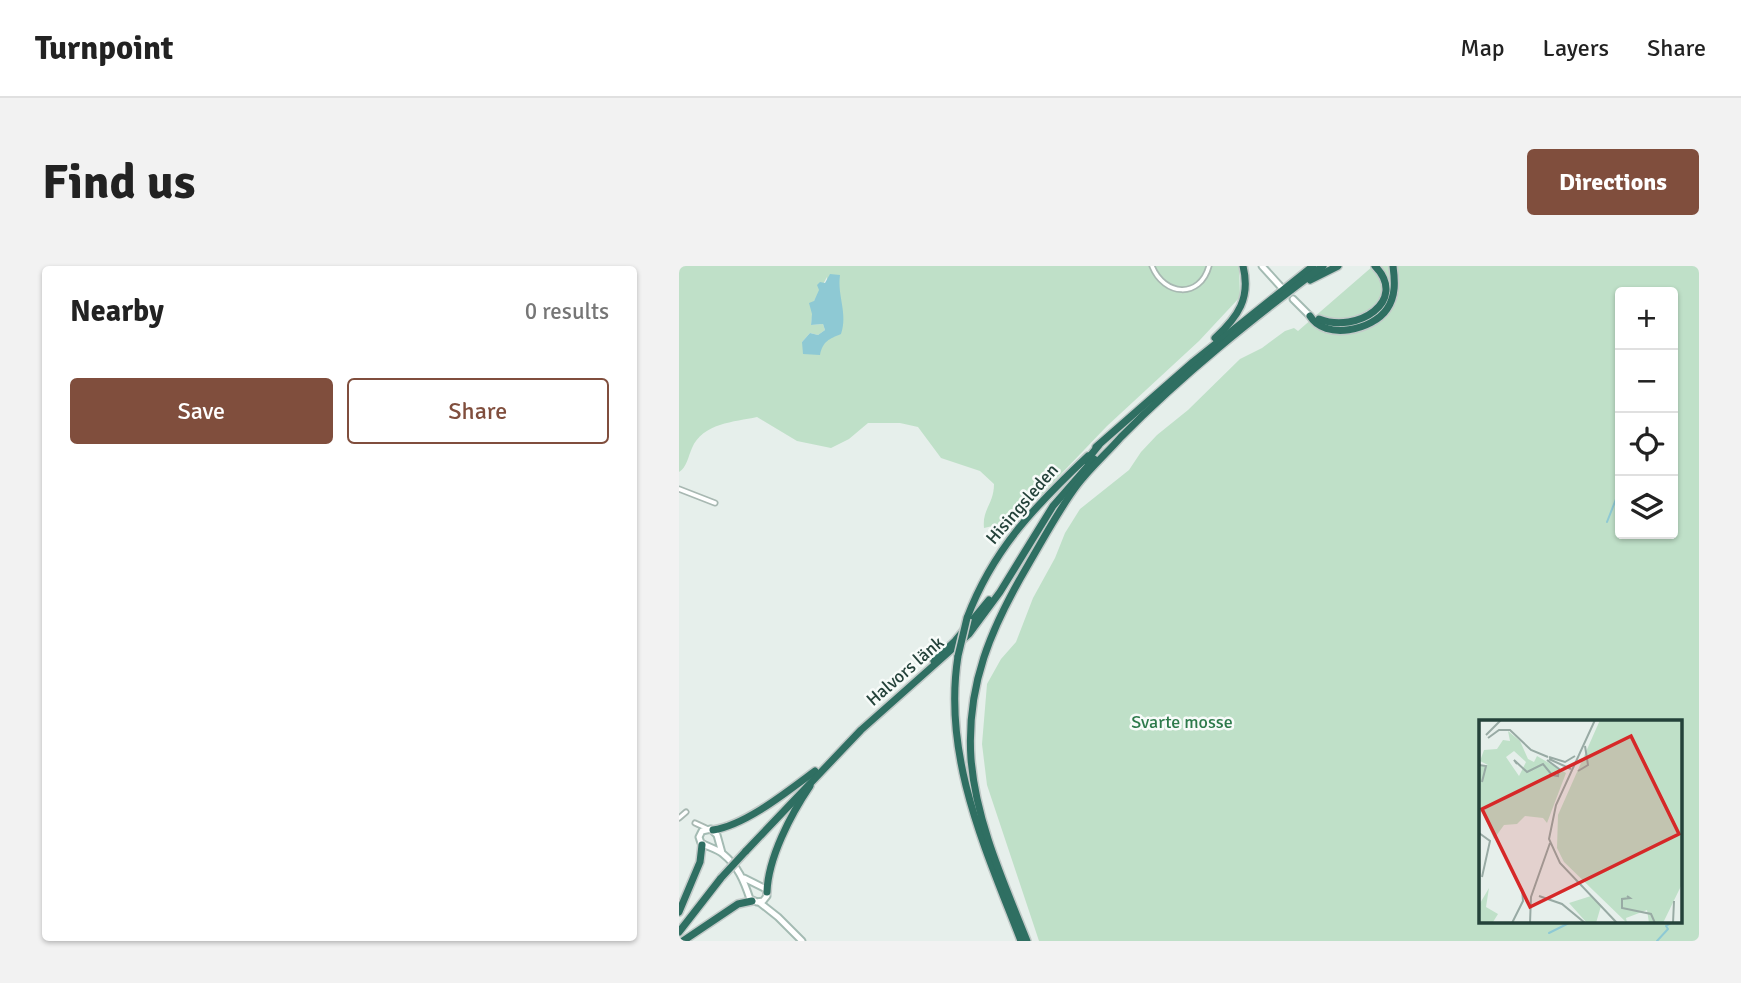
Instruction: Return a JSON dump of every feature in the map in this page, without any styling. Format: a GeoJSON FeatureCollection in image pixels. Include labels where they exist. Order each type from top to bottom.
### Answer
{"type":"FeatureCollection","features":[{"type":"Feature","properties":{"kind":"highway"},"geometry":{"type":"LineString","coordinates":[[1202,355],[1203,350],[1229,326],[1241,310],[1246,285],[1243,266]]}},
{"type":"Feature","properties":{"kind":"highway","name":"Hisingsleden"},"geometry":{"type":"LineString","coordinates":[[1021,941],[976,822],[963,776],[955,719],[954,694],[958,656],[967,618],[982,581],[1007,541],[1039,503],[1098,445],[1202,355],[1313,266]]}},
{"type":"Feature","properties":{"kind":"highway","name":"Hisingsleden"},"geometry":{"type":"LineString","coordinates":[[1027,941],[990,844],[977,797],[971,736],[977,681],[996,622],[1043,538],[1079,483],[1136,421],[1201,363],[1323,266]]}},
{"type":"Feature","properties":{"kind":"highway"},"geometry":{"type":"LineString","coordinates":[[1293,288],[1338,266]]}},
{"type":"Feature","properties":{"kind":"highway"},"geometry":{"type":"LineString","coordinates":[[1310,316],[1345,324],[1370,315],[1379,305],[1385,288],[1384,278],[1375,266]]}},
{"type":"Feature","properties":{"kind":"highway"},"geometry":{"type":"LineString","coordinates":[[1310,316],[1318,323],[1333,329],[1355,329],[1369,324],[1379,317],[1390,303],[1394,285],[1392,266]]}},
{"type":"Feature","properties":{"kind":"highway","name":"Halvors länk"},"geometry":{"type":"LineString","coordinates":[[819,770],[969,634],[1000,592],[1040,526],[1069,485],[1136,421]]}},
{"type":"Feature","properties":{"kind":"highway","name":"Halvors länk"},"geometry":{"type":"LineString","coordinates":[[679,926],[743,850],[819,770],[874,714],[940,656],[970,624],[1001,583],[1058,493],[1098,445]]}},
{"type":"Feature","properties":{"kind":"highway"},"geometry":{"type":"LineString","coordinates":[[711,829],[724,827],[766,806],[819,770]]}},
{"type":"Feature","properties":{"kind":"highway"},"geometry":{"type":"LineString","coordinates":[[767,894],[768,875],[789,821],[819,770]]}},
{"type":"Feature","properties":{"kind":"highway"},"geometry":{"type":"LineString","coordinates":[[679,912],[700,862],[702,845]]}},
{"type":"Feature","properties":{"kind":"highway","name":"Halvors länk"},"geometry":{"type":"LineString","coordinates":[[679,932],[720,877]]}},
{"type":"Feature","properties":{"kind":"highway"},"geometry":{"type":"LineString","coordinates":[[683,941],[738,904],[756,902]]}},
{"type":"Feature","properties":{"kind":"street"},"geometry":{"type":"LineString","coordinates":[[1152,266],[1163,283],[1181,290],[1199,283],[1206,276],[1209,266]]}},
{"type":"Feature","properties":{"kind":"street"},"geometry":{"type":"LineString","coordinates":[[1262,266],[1282,287]]}},
{"type":"Feature","properties":{"kind":"street"},"geometry":{"type":"LineString","coordinates":[[1293,299],[1310,316]]}},
{"type":"Feature","properties":{"kind":"street"},"geometry":{"type":"LineString","coordinates":[[679,489],[715,503]]}},
{"type":"Feature","properties":{"kind":"street"},"geometry":{"type":"LineString","coordinates":[[679,818],[686,812]]}},
{"type":"Feature","properties":{"kind":"street"},"geometry":{"type":"LineString","coordinates":[[722,853],[702,845],[695,823],[711,829],[717,835],[722,853],[744,878],[756,902],[778,917],[802,941]]}},
{"type":"Feature","properties":{"kind":"street"},"geometry":{"type":"LineString","coordinates":[[700,835],[703,830],[711,829]]}},
{"type":"Feature","properties":{"kind":"street"},"geometry":{"type":"LineString","coordinates":[[744,878],[761,885],[778,917]]}},
{"type":"Feature","properties":{"kind":"street"},"geometry":{"type":"LineString","coordinates":[[756,902],[767,894]]}},
{"type":"Feature","properties":{"kind":"green space"},"geometry":{"type":"Polygon","coordinates":[[[679,266],[1239,266],[1240,297],[1199,341],[1107,426],[1040,496],[1001,524],[984,528],[994,484],[980,471],[941,458],[918,427],[900,423],[868,423],[849,439],[831,448],[797,441],[757,417],[729,422],[711,429],[697,440],[686,465],[679,472],[679,266]],[[827,277],[814,301],[811,325],[823,324],[825,330],[818,335],[810,333],[802,342],[822,346],[828,339],[827,277]]]}},
{"type":"Feature","properties":{"kind":"green space","name":"Svarte mosse"},"geometry":{"type":"Polygon","coordinates":[[[1373,266],[1699,266],[1699,941],[1039,941],[987,785],[982,744],[987,684],[1001,659],[1016,642],[1033,598],[1080,509],[1129,470],[1157,435],[1188,410],[1240,359],[1262,348],[1285,331],[1294,328],[1298,331],[1373,266]]]}},
{"type":"Feature","properties":{"kind":"water"},"geometry":{"type":"Polygon","coordinates":[[[830,274],[840,275],[843,319],[841,334],[827,341],[820,355],[803,354],[802,342],[810,333],[818,335],[825,330],[823,324],[811,325],[809,303],[814,301],[819,290],[817,285],[820,282],[825,283],[830,274]]]}},
{"type":"Feature","properties":{"kind":"waterway"},"geometry":{"type":"LineString","coordinates":[[1607,522],[1615,502]]}},
{"type":"Feature","properties":{"kind":"waterway"},"geometry":{"type":"LineString","coordinates":[[1549,933],[1569,923]]}},
{"type":"Feature","properties":{"kind":"waterway"},"geometry":{"type":"LineString","coordinates":[[1657,941],[1668,929],[1666,926],[1671,923]]}}]}
